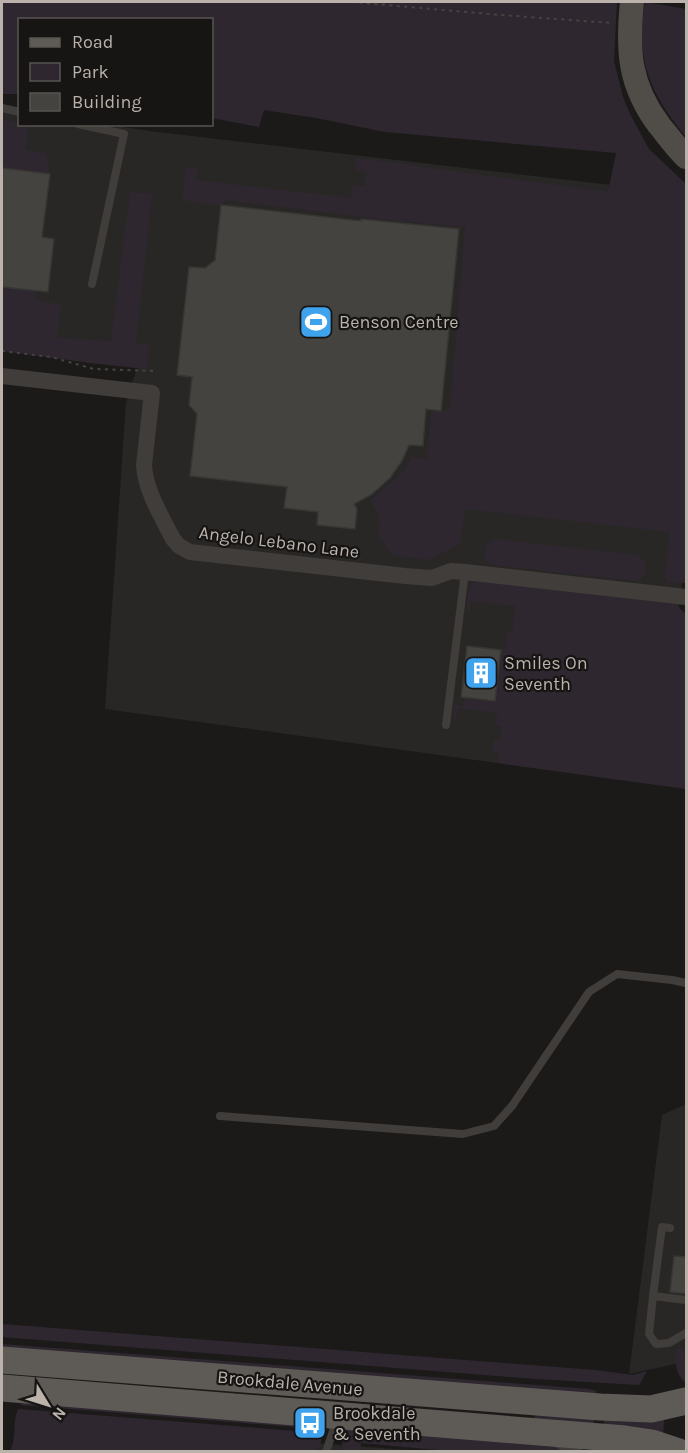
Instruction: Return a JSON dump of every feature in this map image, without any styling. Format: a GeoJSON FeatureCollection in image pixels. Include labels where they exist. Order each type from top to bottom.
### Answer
{"type":"FeatureCollection","features":[{"type":"Feature","properties":{"kind":"main road","name":"Brookdale Avenue"},"geometry":{"type":"LineString","coordinates":[[2,1360],[600,1407],[651,1408],[687,1401]]}},
{"type":"Feature","properties":{"kind":"main road","name":"Brookdale Avenue"},"geometry":{"type":"LineString","coordinates":[[2,1388],[538,1431],[621,1446],[652,1443],[679,1452]]}},
{"type":"Feature","properties":{"kind":"street"},"geometry":{"type":"LineString","coordinates":[[632,2],[629,40],[635,80],[650,112],[676,147],[687,157]]}},
{"type":"Feature","properties":{"kind":"street","name":"Angelo Lebano Lane"},"geometry":{"type":"LineString","coordinates":[[2,376],[152,393],[144,465],[145,476],[147,485],[173,539],[184,550],[405,576],[432,578],[451,571],[465,572],[687,597]]}},
{"type":"Feature","properties":{"kind":"street"},"geometry":{"type":"LineString","coordinates":[[538,1431],[565,1443],[575,1452]]}},
{"type":"Feature","properties":{"kind":"lane"},"geometry":{"type":"LineString","coordinates":[[2,108],[18,112]]}},
{"type":"Feature","properties":{"kind":"lane"},"geometry":{"type":"LineString","coordinates":[[87,126],[124,134],[92,284]]}},
{"type":"Feature","properties":{"kind":"lane"},"geometry":{"type":"LineString","coordinates":[[446,725],[465,572]]}},
{"type":"Feature","properties":{"kind":"lane"},"geometry":{"type":"LineString","coordinates":[[220,1116],[463,1134],[494,1126],[512,1106],[589,992],[617,974],[687,983]]}},
{"type":"Feature","properties":{"kind":"lane"},"geometry":{"type":"LineString","coordinates":[[670,1228],[662,1227],[649,1334],[656,1344],[669,1343],[687,1333]]}},
{"type":"Feature","properties":{"kind":"lane"},"geometry":{"type":"LineString","coordinates":[[653,1296],[687,1300]]}},
{"type":"Feature","properties":{"kind":"lane"},"geometry":{"type":"LineString","coordinates":[[326,1452],[333,1431],[334,1415]]}},
{"type":"Feature","properties":{"kind":"path"},"geometry":{"type":"LineString","coordinates":[[352,2],[616,23]]}},
{"type":"Feature","properties":{"kind":"path"},"geometry":{"type":"LineString","coordinates":[[2,351],[51,357],[94,369],[154,371]]}},
{"type":"Feature","properties":{"kind":"shaded area"},"geometry":{"type":"Polygon","coordinates":[[[2,107],[18,110],[18,126],[115,126],[646,189],[686,552],[657,785],[105,709],[126,403],[137,368],[2,350],[2,107]]]}},
{"type":"Feature","properties":{"kind":"shaded area"},"geometry":{"type":"Polygon","coordinates":[[[686,1104],[686,1359],[675,1364],[629,1374],[662,1115],[686,1104]]]}},
{"type":"Feature","properties":{"kind":"shaded area"},"geometry":{"type":"Polygon","coordinates":[[[302,1442],[421,1451],[299,1452],[302,1442]]]}},
{"type":"Feature","properties":{"kind":"green space"},"geometry":{"type":"Polygon","coordinates":[[[2,2],[617,2],[614,61],[623,97],[649,149],[686,184],[686,583],[668,582],[665,575],[670,532],[465,509],[460,544],[429,560],[392,555],[378,534],[380,519],[371,500],[405,470],[412,457],[427,460],[431,412],[450,410],[465,227],[225,200],[220,206],[182,200],[186,167],[198,168],[197,180],[351,198],[353,186],[365,186],[367,172],[355,170],[357,158],[608,192],[616,153],[385,132],[264,110],[259,127],[213,118],[213,18],[18,18],[18,94],[2,94],[2,2]]]}},
{"type":"Feature","properties":{"kind":"green space"},"geometry":{"type":"Polygon","coordinates":[[[645,2],[686,9],[686,137],[663,105],[648,74],[642,41],[645,2]]]}},
{"type":"Feature","properties":{"kind":"green space"},"geometry":{"type":"Polygon","coordinates":[[[2,119],[18,123],[18,126],[27,126],[26,150],[46,153],[50,174],[2,169],[2,119]]]}},
{"type":"Feature","properties":{"kind":"green space"},"geometry":{"type":"Polygon","coordinates":[[[130,192],[152,194],[136,343],[149,345],[147,369],[2,351],[2,287],[37,291],[36,301],[61,304],[57,338],[111,341],[130,192]]]}},
{"type":"Feature","properties":{"kind":"green space"},"geometry":{"type":"Polygon","coordinates":[[[494,539],[637,555],[646,564],[646,572],[637,581],[491,565],[485,560],[485,550],[494,539]]]}},
{"type":"Feature","properties":{"kind":"green space"},"geometry":{"type":"Polygon","coordinates":[[[476,581],[675,604],[686,614],[686,789],[498,763],[499,753],[492,751],[494,740],[500,740],[502,726],[495,725],[497,713],[458,708],[456,720],[453,717],[455,705],[463,706],[464,699],[495,702],[501,650],[505,650],[507,632],[512,632],[515,606],[471,601],[469,613],[467,611],[469,590],[476,581]]]}},
{"type":"Feature","properties":{"kind":"green space"},"geometry":{"type":"Polygon","coordinates":[[[2,1324],[595,1370],[633,1375],[647,1371],[639,1385],[536,1379],[2,1337],[2,1324]]]}},
{"type":"Feature","properties":{"kind":"green space"},"geometry":{"type":"Polygon","coordinates":[[[2,1344],[589,1389],[596,1391],[596,1399],[2,1351],[2,1344]]]}},
{"type":"Feature","properties":{"kind":"green space"},"geometry":{"type":"Polygon","coordinates":[[[681,1348],[686,1356],[686,1383],[677,1368],[677,1350],[681,1348]]]}},
{"type":"Feature","properties":{"kind":"green space"},"geometry":{"type":"Polygon","coordinates":[[[25,1401],[315,1422],[319,1429],[20,1405],[25,1401]]]}},
{"type":"Feature","properties":{"kind":"green space"},"geometry":{"type":"Polygon","coordinates":[[[18,1409],[321,1433],[321,1441],[314,1452],[10,1451],[18,1409]]]}},
{"type":"Feature","properties":{"kind":"green space"},"geometry":{"type":"Polygon","coordinates":[[[535,1411],[595,1416],[593,1427],[534,1422],[535,1411]]]}},
{"type":"Feature","properties":{"kind":"green space"},"geometry":{"type":"Polygon","coordinates":[[[604,1417],[664,1420],[663,1434],[604,1428],[604,1417]]]}},
{"type":"Feature","properties":{"kind":"green space"},"geometry":{"type":"Polygon","coordinates":[[[351,1425],[536,1440],[566,1451],[448,1451],[361,1443],[360,1451],[345,1452],[342,1445],[343,1438],[351,1425]]]}},
{"type":"Feature","properties":{"kind":"building"},"geometry":{"type":"Polygon","coordinates":[[[2,168],[50,174],[42,237],[54,239],[48,292],[2,287],[2,168]]]}},
{"type":"Feature","properties":{"kind":"building","name":"Benson Centre"},"geometry":{"type":"Polygon","coordinates":[[[221,205],[361,221],[361,219],[459,229],[441,411],[426,409],[423,446],[409,445],[402,461],[390,478],[371,495],[354,504],[357,509],[355,529],[317,525],[318,512],[284,508],[287,487],[190,476],[197,414],[189,405],[192,377],[177,375],[189,267],[205,268],[215,260],[221,205]]]}},
{"type":"Feature","properties":{"kind":"building","name":"Smiles On Seventh"},"geometry":{"type":"Polygon","coordinates":[[[467,646],[501,650],[495,701],[461,697],[467,646]]]}},
{"type":"Feature","properties":{"kind":"building"},"geometry":{"type":"Polygon","coordinates":[[[674,1256],[687,1257],[687,1294],[670,1292],[674,1256]]]}},
{"type":"Feature","properties":{"kind":"place","name":"Benson Centre"},"geometry":{"type":"Point","coordinates":[316,322]}},
{"type":"Feature","properties":{"kind":"place","name":"Smiles On Seventh"},"geometry":{"type":"Point","coordinates":[481,673]}},
{"type":"Feature","properties":{"kind":"place","name":"Brookdale & Seventh"},"geometry":{"type":"Point","coordinates":[310,1423]}}]}
